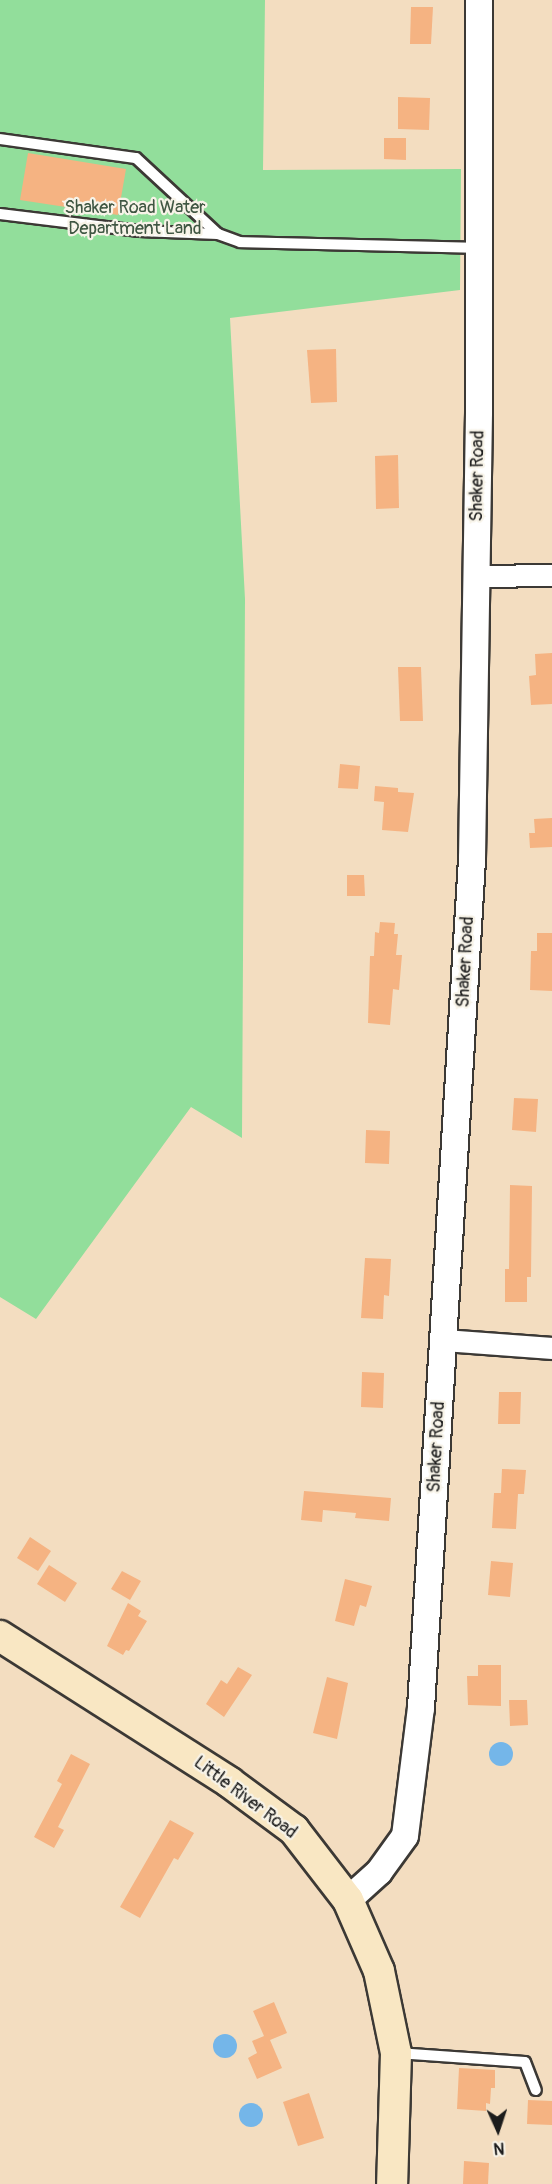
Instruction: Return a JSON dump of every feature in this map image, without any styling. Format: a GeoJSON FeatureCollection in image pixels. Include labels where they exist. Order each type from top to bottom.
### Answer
{"type":"FeatureCollection","features":[{"type":"Feature","properties":{"kind":"main road","name":"Little River Road"},"geometry":{"type":"LineString","coordinates":[[0,1636],[229,1782],[294,1830],[348,1900],[379,1971],[396,2053],[392,2184]]}},
{"type":"Feature","properties":{"kind":"street","name":"Shaker Road"},"geometry":{"type":"LineString","coordinates":[[348,1900],[380,1872],[394,1855],[405,1836],[421,1708],[472,860],[479,412],[479,0]]}},
{"type":"Feature","properties":{"kind":"street"},"geometry":{"type":"LineString","coordinates":[[476,576],[552,575]]}},
{"type":"Feature","properties":{"kind":"street"},"geometry":{"type":"LineString","coordinates":[[444,1340],[552,1348]]}},
{"type":"Feature","properties":{"kind":"lane"},"geometry":{"type":"LineString","coordinates":[[0,139],[136,158],[218,234]]}},
{"type":"Feature","properties":{"kind":"lane"},"geometry":{"type":"LineString","coordinates":[[0,214],[139,231],[218,234],[240,242],[478,248]]}},
{"type":"Feature","properties":{"kind":"lane"},"geometry":{"type":"LineString","coordinates":[[396,2053],[525,2062],[536,2090]]}},
{"type":"Feature","properties":{"kind":"green space","name":"Shaker Road Water Department Land"},"geometry":{"type":"Polygon","coordinates":[[[0,0],[265,0],[263,170],[461,169],[460,290],[230,318],[245,599],[242,1138],[191,1107],[36,1319],[0,1297],[0,0]]]}},
{"type":"Feature","properties":{"kind":"water"},"geometry":{"type":"Polygon","coordinates":[[[501,1742],[506,1743],[512,1749],[512,1759],[506,1765],[501,1766],[496,1765],[490,1759],[489,1754],[490,1749],[496,1743],[501,1742]]]}},
{"type":"Feature","properties":{"kind":"water"},"geometry":{"type":"Polygon","coordinates":[[[225,2034],[230,2035],[236,2041],[236,2051],[230,2057],[225,2058],[220,2057],[214,2051],[213,2046],[214,2041],[220,2035],[225,2034]]]}},
{"type":"Feature","properties":{"kind":"water"},"geometry":{"type":"Polygon","coordinates":[[[251,2103],[256,2104],[262,2110],[262,2120],[256,2126],[251,2127],[246,2126],[240,2120],[239,2115],[240,2110],[246,2104],[251,2103]]]}},
{"type":"Feature","properties":{"kind":"building"},"geometry":{"type":"Polygon","coordinates":[[[411,7],[433,7],[431,44],[410,44],[411,7]]]}},
{"type":"Feature","properties":{"kind":"building"},"geometry":{"type":"Polygon","coordinates":[[[398,97],[430,98],[429,130],[398,129],[398,97]]]}},
{"type":"Feature","properties":{"kind":"building"},"geometry":{"type":"Polygon","coordinates":[[[384,138],[406,138],[406,160],[384,159],[384,138]]]}},
{"type":"Feature","properties":{"kind":"building"},"geometry":{"type":"Polygon","coordinates":[[[28,153],[126,169],[118,215],[20,200],[28,153]]]}},
{"type":"Feature","properties":{"kind":"building"},"geometry":{"type":"Polygon","coordinates":[[[336,349],[337,402],[311,403],[307,350],[336,349]]]}},
{"type":"Feature","properties":{"kind":"building"},"geometry":{"type":"Polygon","coordinates":[[[398,455],[399,508],[376,509],[375,456],[398,455]]]}},
{"type":"Feature","properties":{"kind":"building"},"geometry":{"type":"Polygon","coordinates":[[[552,653],[552,704],[531,705],[529,676],[536,675],[535,654],[552,653]]]}},
{"type":"Feature","properties":{"kind":"building"},"geometry":{"type":"Polygon","coordinates":[[[398,667],[421,667],[423,721],[400,721],[398,667]]]}},
{"type":"Feature","properties":{"kind":"building"},"geometry":{"type":"Polygon","coordinates":[[[340,764],[360,766],[358,789],[338,788],[340,764]]]}},
{"type":"Feature","properties":{"kind":"building"},"geometry":{"type":"Polygon","coordinates":[[[375,786],[398,788],[398,792],[414,793],[408,832],[382,830],[384,802],[374,801],[375,786]]]}},
{"type":"Feature","properties":{"kind":"building"},"geometry":{"type":"Polygon","coordinates":[[[552,818],[552,847],[530,848],[529,833],[535,833],[534,819],[552,818]]]}},
{"type":"Feature","properties":{"kind":"building"},"geometry":{"type":"Polygon","coordinates":[[[347,875],[364,875],[365,896],[347,896],[347,875]]]}},
{"type":"Feature","properties":{"kind":"building"},"geometry":{"type":"Polygon","coordinates":[[[380,922],[395,923],[394,934],[398,934],[396,955],[402,955],[399,990],[393,989],[390,1025],[368,1023],[370,956],[374,956],[375,932],[379,933],[380,922]]]}},
{"type":"Feature","properties":{"kind":"building"},"geometry":{"type":"Polygon","coordinates":[[[537,933],[552,933],[552,991],[530,990],[531,951],[537,951],[537,933]]]}},
{"type":"Feature","properties":{"kind":"building"},"geometry":{"type":"Polygon","coordinates":[[[514,1098],[538,1099],[536,1132],[512,1130],[514,1098]]]}},
{"type":"Feature","properties":{"kind":"building"},"geometry":{"type":"Polygon","coordinates":[[[366,1130],[390,1131],[389,1164],[365,1163],[366,1130]]]}},
{"type":"Feature","properties":{"kind":"building"},"geometry":{"type":"Polygon","coordinates":[[[510,1185],[532,1186],[531,1277],[527,1277],[527,1302],[505,1302],[505,1269],[509,1269],[510,1185]]]}},
{"type":"Feature","properties":{"kind":"building"},"geometry":{"type":"Polygon","coordinates":[[[365,1258],[391,1259],[389,1296],[384,1295],[383,1319],[361,1318],[365,1258]]]}},
{"type":"Feature","properties":{"kind":"building"},"geometry":{"type":"Polygon","coordinates":[[[362,1372],[384,1373],[383,1408],[361,1407],[362,1372]]]}},
{"type":"Feature","properties":{"kind":"building"},"geometry":{"type":"Polygon","coordinates":[[[499,1392],[521,1392],[520,1424],[498,1424],[499,1392]]]}},
{"type":"Feature","properties":{"kind":"building"},"geometry":{"type":"Polygon","coordinates":[[[502,1469],[526,1470],[524,1494],[518,1494],[516,1529],[492,1528],[494,1493],[501,1493],[502,1469]]]}},
{"type":"Feature","properties":{"kind":"building"},"geometry":{"type":"Polygon","coordinates":[[[304,1491],[391,1498],[389,1521],[355,1518],[356,1513],[323,1510],[322,1522],[301,1520],[304,1491]]]}},
{"type":"Feature","properties":{"kind":"building"},"geometry":{"type":"Polygon","coordinates":[[[30,1537],[51,1551],[38,1571],[17,1558],[30,1537]]]}},
{"type":"Feature","properties":{"kind":"building"},"geometry":{"type":"Polygon","coordinates":[[[491,1561],[513,1563],[510,1597],[488,1595],[491,1561]]]}},
{"type":"Feature","properties":{"kind":"building"},"geometry":{"type":"Polygon","coordinates":[[[49,1565],[77,1583],[65,1602],[37,1584],[49,1565]]]}},
{"type":"Feature","properties":{"kind":"building"},"geometry":{"type":"Polygon","coordinates":[[[122,1571],[141,1581],[130,1600],[111,1589],[122,1571]]]}},
{"type":"Feature","properties":{"kind":"building"},"geometry":{"type":"Polygon","coordinates":[[[345,1579],[372,1586],[366,1607],[360,1605],[354,1626],[335,1621],[345,1579]]]}},
{"type":"Feature","properties":{"kind":"building"},"geometry":{"type":"Polygon","coordinates":[[[128,1603],[141,1611],[138,1616],[147,1621],[129,1651],[126,1650],[123,1655],[107,1646],[128,1603]]]}},
{"type":"Feature","properties":{"kind":"building"},"geometry":{"type":"Polygon","coordinates":[[[478,1665],[501,1665],[501,1706],[468,1705],[467,1676],[478,1676],[478,1665]]]}},
{"type":"Feature","properties":{"kind":"building"},"geometry":{"type":"Polygon","coordinates":[[[238,1667],[252,1675],[224,1717],[206,1704],[221,1680],[227,1684],[238,1667]]]}},
{"type":"Feature","properties":{"kind":"building"},"geometry":{"type":"Polygon","coordinates":[[[327,1677],[348,1683],[337,1739],[313,1733],[327,1677]]]}},
{"type":"Feature","properties":{"kind":"building"},"geometry":{"type":"Polygon","coordinates":[[[509,1700],[527,1700],[528,1725],[510,1726],[509,1700]]]}},
{"type":"Feature","properties":{"kind":"building"},"geometry":{"type":"Polygon","coordinates":[[[71,1754],[90,1764],[58,1827],[64,1830],[54,1848],[34,1837],[62,1784],[57,1781],[71,1754]]]}},
{"type":"Feature","properties":{"kind":"building"},"geometry":{"type":"Polygon","coordinates":[[[170,1820],[194,1833],[178,1860],[174,1858],[140,1918],[120,1907],[170,1820]]]}},
{"type":"Feature","properties":{"kind":"building"},"geometry":{"type":"Polygon","coordinates":[[[274,2002],[287,2033],[270,2040],[282,2068],[257,2079],[248,2058],[257,2053],[252,2041],[264,2036],[253,2011],[274,2002]]]}},
{"type":"Feature","properties":{"kind":"building"},"geometry":{"type":"Polygon","coordinates":[[[459,2068],[495,2070],[495,2088],[491,2088],[490,2104],[486,2103],[486,2111],[457,2109],[459,2068]]]}},
{"type":"Feature","properties":{"kind":"building"},"geometry":{"type":"Polygon","coordinates":[[[309,2093],[324,2138],[298,2146],[283,2102],[309,2093]]]}},
{"type":"Feature","properties":{"kind":"building"},"geometry":{"type":"Polygon","coordinates":[[[528,2100],[552,2101],[552,2125],[527,2124],[528,2100]]]}},
{"type":"Feature","properties":{"kind":"building"},"geometry":{"type":"Polygon","coordinates":[[[464,2161],[489,2163],[488,2184],[463,2184],[464,2161]]]}}]}
